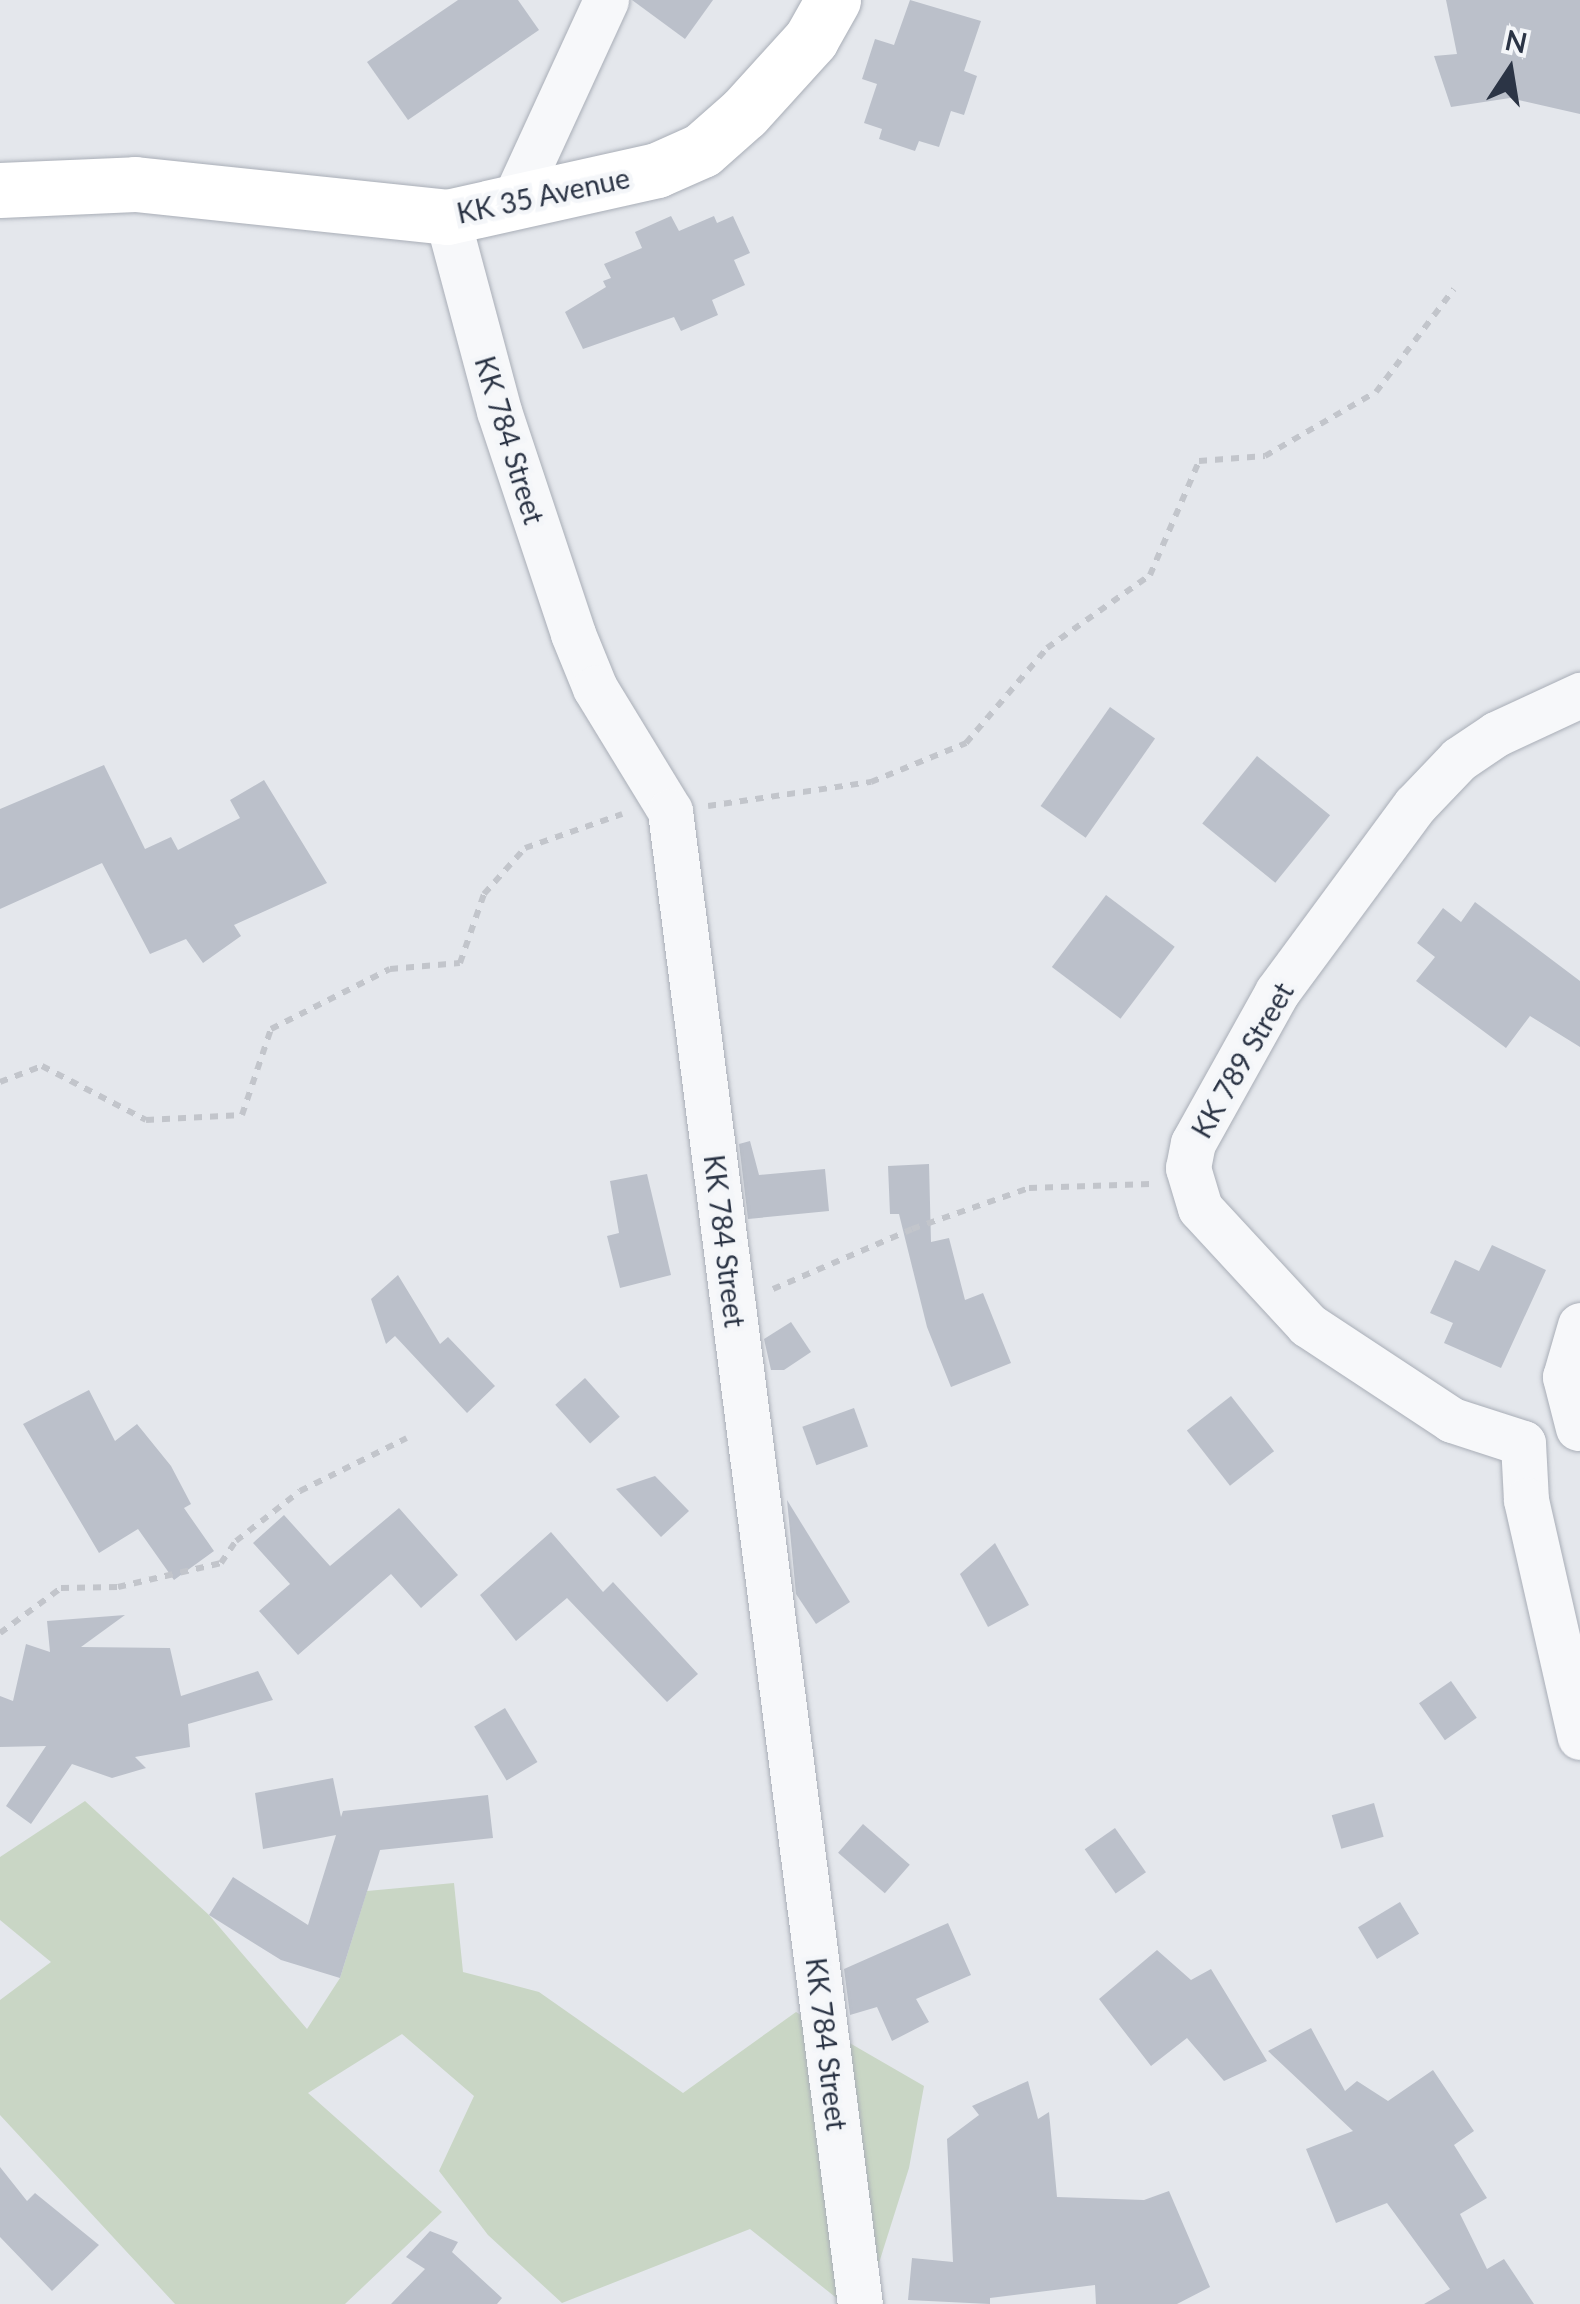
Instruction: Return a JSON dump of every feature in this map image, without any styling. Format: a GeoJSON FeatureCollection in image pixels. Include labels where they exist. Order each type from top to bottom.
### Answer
{"type":"FeatureCollection","features":[{"type":"Feature","properties":{"kind":"main road","name":"KK 35 Avenue"},"geometry":{"type":"LineString","coordinates":[[0,190],[134,184],[447,217],[515,198],[656,170],[702,150],[812,39],[834,0]]}},
{"type":"Feature","properties":{"kind":"street"},"geometry":{"type":"LineString","coordinates":[[515,198],[606,0]]}},
{"type":"Feature","properties":{"kind":"street","name":"KK 784 Street"},"geometry":{"type":"LineString","coordinates":[[447,217],[499,411],[573,634],[595,688],[670,811],[860,2304]]}},
{"type":"Feature","properties":{"kind":"street","name":"KK 789 Street"},"geometry":{"type":"LineString","coordinates":[[1523,1442],[1452,1420],[1308,1325],[1254,1273],[1200,1208],[1188,1168],[1193,1143],[1277,992],[1415,804],[1459,760],[1496,734],[1580,695]]}},
{"type":"Feature","properties":{"kind":"street"},"geometry":{"type":"LineString","coordinates":[[1580,1325],[1564,1377],[1579,1429],[1523,1442],[1526,1500],[1580,1737]]}},
{"type":"Feature","properties":{"kind":"path"},"geometry":{"type":"LineString","coordinates":[[0,1082],[42,1066],[146,1120],[242,1115],[271,1029],[390,969],[460,963],[484,894],[525,848],[630,811],[670,811],[871,782],[966,742],[1047,648],[1150,575],[1199,461],[1265,456],[1376,392],[1454,288]]}},
{"type":"Feature","properties":{"kind":"path"},"geometry":{"type":"LineString","coordinates":[[733,1305],[912,1229],[1029,1188],[1130,1180],[1196,1192]]}},
{"type":"Feature","properties":{"kind":"path"},"geometry":{"type":"LineString","coordinates":[[0,1633],[61,1588],[118,1586],[222,1563],[236,1540],[300,1492],[407,1438]]}},
{"type":"Feature","properties":{"kind":"green space"},"geometry":{"type":"Polygon","coordinates":[[[85,1801],[209,1915],[307,2029],[340,1978],[367,1891],[454,1883],[463,1972],[539,1992],[683,2093],[796,2012],[924,2086],[909,2168],[866,2304],[844,2304],[750,2229],[562,2303],[488,2235],[439,2171],[474,2096],[402,2034],[308,2093],[442,2212],[345,2304],[175,2304],[0,2115],[0,2000],[51,1962],[0,1920],[0,1857],[85,1801]]]}},
{"type":"Feature","properties":{"kind":"building"},"geometry":{"type":"Polygon","coordinates":[[[458,0],[518,0],[539,30],[408,120],[367,62],[458,0]]]}},
{"type":"Feature","properties":{"kind":"building"},"geometry":{"type":"Polygon","coordinates":[[[632,0],[713,0],[685,39],[632,0]]]}},
{"type":"Feature","properties":{"kind":"building"},"geometry":{"type":"Polygon","coordinates":[[[910,0],[981,21],[964,71],[977,76],[964,115],[951,111],[939,147],[919,141],[915,151],[879,139],[882,129],[864,123],[877,84],[862,79],[875,39],[894,45],[910,0]]]}},
{"type":"Feature","properties":{"kind":"building"},"geometry":{"type":"Polygon","coordinates":[[[1446,0],[1580,0],[1580,114],[1510,98],[1451,107],[1434,56],[1457,54],[1446,0]]]}},
{"type":"Feature","properties":{"kind":"building"},"geometry":{"type":"Polygon","coordinates":[[[671,216],[679,231],[714,216],[717,223],[733,216],[750,253],[734,260],[745,285],[712,300],[718,315],[681,331],[674,317],[583,349],[565,312],[606,287],[603,281],[611,278],[604,264],[642,248],[635,232],[671,216]]]}},
{"type":"Feature","properties":{"kind":"building"},"geometry":{"type":"Polygon","coordinates":[[[1110,707],[1155,739],[1086,838],[1041,806],[1110,707]]]}},
{"type":"Feature","properties":{"kind":"building"},"geometry":{"type":"Polygon","coordinates":[[[1257,756],[1330,815],[1275,883],[1202,824],[1257,756]]]}},
{"type":"Feature","properties":{"kind":"building"},"geometry":{"type":"Polygon","coordinates":[[[104,765],[145,849],[171,837],[178,850],[240,818],[230,800],[264,780],[327,883],[234,925],[241,936],[203,963],[186,939],[150,954],[102,863],[0,909],[0,809],[104,765]]]}},
{"type":"Feature","properties":{"kind":"building"},"geometry":{"type":"Polygon","coordinates":[[[1106,895],[1175,947],[1121,1019],[1052,967],[1106,895]]]}},
{"type":"Feature","properties":{"kind":"building"},"geometry":{"type":"Polygon","coordinates":[[[1475,902],[1580,981],[1580,1047],[1530,1016],[1506,1048],[1416,981],[1435,957],[1417,943],[1443,908],[1461,922],[1475,902]]]}},
{"type":"Feature","properties":{"kind":"building"},"geometry":{"type":"Polygon","coordinates":[[[750,1141],[759,1175],[825,1169],[829,1211],[748,1219],[739,1144],[750,1141]]]}},
{"type":"Feature","properties":{"kind":"building"},"geometry":{"type":"Polygon","coordinates":[[[929,1164],[931,1242],[949,1238],[965,1300],[983,1293],[1011,1363],[951,1387],[927,1327],[899,1214],[890,1214],[888,1166],[929,1164]]]}},
{"type":"Feature","properties":{"kind":"building"},"geometry":{"type":"Polygon","coordinates":[[[647,1174],[671,1275],[620,1288],[607,1236],[619,1233],[610,1181],[647,1174]]]}},
{"type":"Feature","properties":{"kind":"building"},"geometry":{"type":"Polygon","coordinates":[[[1492,1245],[1546,1270],[1501,1368],[1444,1343],[1453,1323],[1430,1313],[1455,1260],[1479,1271],[1492,1245]]]}},
{"type":"Feature","properties":{"kind":"building"},"geometry":{"type":"Polygon","coordinates":[[[398,1275],[440,1344],[448,1337],[495,1386],[467,1413],[395,1336],[386,1344],[371,1299],[398,1275]]]}},
{"type":"Feature","properties":{"kind":"building"},"geometry":{"type":"Polygon","coordinates":[[[791,1322],[811,1352],[784,1370],[771,1370],[764,1339],[791,1322]]]}},
{"type":"Feature","properties":{"kind":"building"},"geometry":{"type":"Polygon","coordinates":[[[585,1378],[620,1417],[590,1443],[555,1405],[585,1378]]]}},
{"type":"Feature","properties":{"kind":"building"},"geometry":{"type":"Polygon","coordinates":[[[89,1390],[115,1441],[137,1424],[171,1466],[191,1504],[184,1508],[214,1551],[174,1580],[138,1529],[99,1553],[23,1424],[89,1390]]]}},
{"type":"Feature","properties":{"kind":"building"},"geometry":{"type":"Polygon","coordinates":[[[1231,1396],[1274,1451],[1230,1486],[1187,1430],[1231,1396]]]}},
{"type":"Feature","properties":{"kind":"building"},"geometry":{"type":"Polygon","coordinates":[[[854,1408],[868,1447],[816,1465],[802,1427],[854,1408]]]}},
{"type":"Feature","properties":{"kind":"building"},"geometry":{"type":"Polygon","coordinates":[[[655,1476],[689,1511],[661,1537],[616,1489],[655,1476]]]}},
{"type":"Feature","properties":{"kind":"building"},"geometry":{"type":"Polygon","coordinates":[[[787,1500],[850,1602],[816,1624],[796,1594],[787,1500]]]}},
{"type":"Feature","properties":{"kind":"building"},"geometry":{"type":"Polygon","coordinates":[[[399,1508],[458,1575],[421,1608],[391,1574],[298,1655],[259,1611],[290,1584],[253,1543],[284,1515],[330,1566],[399,1508]]]}},
{"type":"Feature","properties":{"kind":"building"},"geometry":{"type":"Polygon","coordinates":[[[551,1532],[603,1592],[613,1582],[698,1674],[667,1702],[567,1598],[516,1641],[480,1595],[551,1532]]]}},
{"type":"Feature","properties":{"kind":"building"},"geometry":{"type":"Polygon","coordinates":[[[995,1543],[1029,1605],[988,1627],[960,1574],[995,1543]]]}},
{"type":"Feature","properties":{"kind":"building"},"geometry":{"type":"Polygon","coordinates":[[[125,1615],[81,1647],[170,1648],[181,1696],[258,1671],[273,1700],[188,1724],[190,1747],[135,1757],[146,1768],[112,1778],[72,1764],[31,1824],[6,1806],[46,1746],[0,1747],[0,1696],[13,1701],[26,1644],[50,1652],[47,1621],[125,1615]]]}},
{"type":"Feature","properties":{"kind":"building"},"geometry":{"type":"Polygon","coordinates":[[[1451,1681],[1477,1718],[1445,1740],[1419,1703],[1451,1681]]]}},
{"type":"Feature","properties":{"kind":"building"},"geometry":{"type":"Polygon","coordinates":[[[505,1708],[537,1762],[507,1781],[474,1727],[505,1708]]]}},
{"type":"Feature","properties":{"kind":"building"},"geometry":{"type":"Polygon","coordinates":[[[333,1778],[341,1817],[343,1811],[488,1795],[493,1838],[380,1850],[340,1978],[281,1960],[209,1915],[233,1877],[308,1925],[336,1835],[263,1849],[255,1793],[333,1778]]]}},
{"type":"Feature","properties":{"kind":"building"},"geometry":{"type":"Polygon","coordinates":[[[1374,1803],[1384,1837],[1341,1849],[1332,1815],[1374,1803]]]}},
{"type":"Feature","properties":{"kind":"building"},"geometry":{"type":"Polygon","coordinates":[[[863,1824],[910,1865],[885,1893],[838,1853],[863,1824]]]}},
{"type":"Feature","properties":{"kind":"building"},"geometry":{"type":"Polygon","coordinates":[[[1115,1828],[1146,1872],[1116,1893],[1085,1849],[1115,1828]]]}},
{"type":"Feature","properties":{"kind":"building"},"geometry":{"type":"Polygon","coordinates":[[[1400,1902],[1419,1934],[1377,1959],[1358,1927],[1400,1902]]]}},
{"type":"Feature","properties":{"kind":"building"},"geometry":{"type":"Polygon","coordinates":[[[948,1923],[971,1975],[916,1999],[929,2022],[892,2041],[877,2007],[850,2015],[844,1969],[948,1923]]]}},
{"type":"Feature","properties":{"kind":"building"},"geometry":{"type":"Polygon","coordinates":[[[1157,1950],[1191,1980],[1211,1969],[1267,2061],[1224,2081],[1187,2038],[1151,2066],[1099,1999],[1157,1950]]]}},
{"type":"Feature","properties":{"kind":"building"},"geometry":{"type":"Polygon","coordinates":[[[1311,2028],[1345,2091],[1357,2081],[1388,2101],[1433,2070],[1474,2131],[1454,2145],[1487,2198],[1460,2214],[1487,2269],[1504,2259],[1534,2304],[1424,2304],[1450,2289],[1387,2203],[1336,2223],[1306,2149],[1353,2131],[1268,2051],[1311,2028]]]}},
{"type":"Feature","properties":{"kind":"building"},"geometry":{"type":"Polygon","coordinates":[[[1028,2081],[1038,2119],[1049,2112],[1057,2197],[1144,2200],[1169,2191],[1210,2287],[1177,2304],[1096,2304],[1095,2285],[990,2298],[990,2304],[908,2300],[912,2258],[953,2262],[947,2139],[979,2115],[972,2106],[1028,2081]]]}},
{"type":"Feature","properties":{"kind":"building"},"geometry":{"type":"Polygon","coordinates":[[[0,2167],[27,2201],[35,2193],[99,2245],[52,2291],[0,2237],[0,2167]]]}},
{"type":"Feature","properties":{"kind":"building"},"geometry":{"type":"Polygon","coordinates":[[[430,2231],[458,2242],[452,2252],[502,2298],[497,2304],[391,2304],[425,2269],[406,2257],[430,2231]]]}}]}
